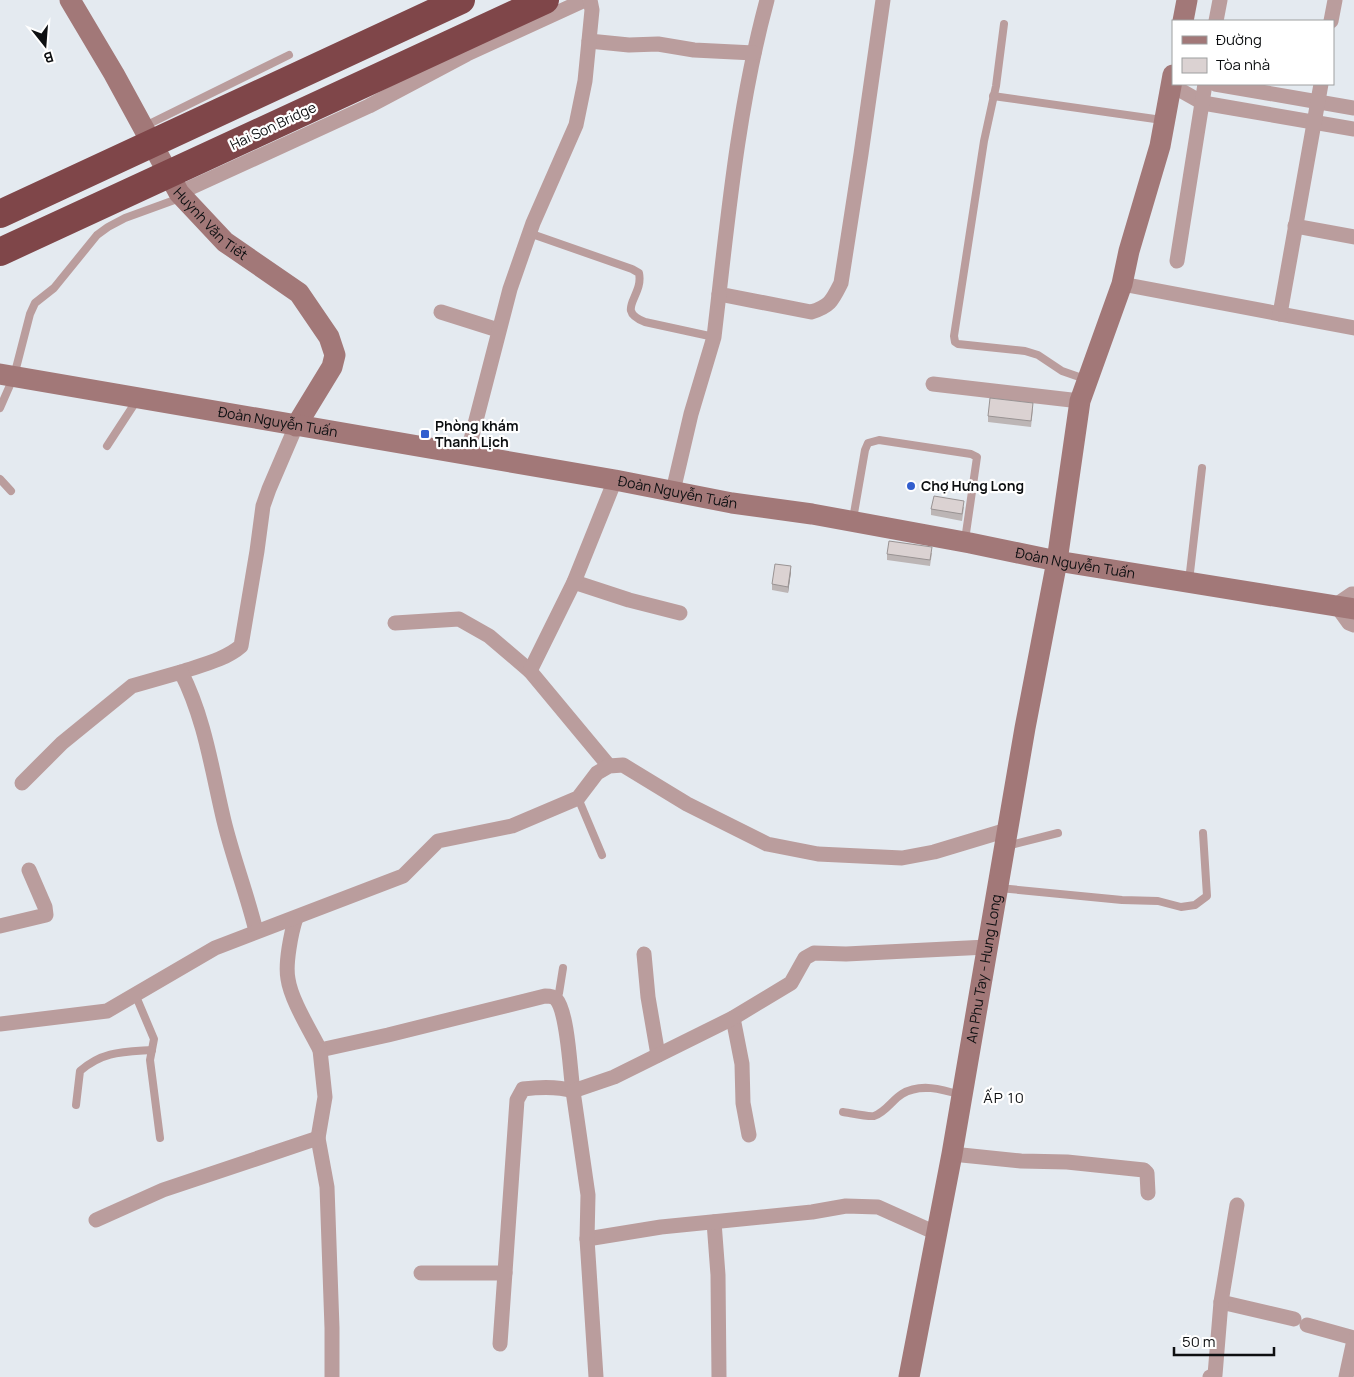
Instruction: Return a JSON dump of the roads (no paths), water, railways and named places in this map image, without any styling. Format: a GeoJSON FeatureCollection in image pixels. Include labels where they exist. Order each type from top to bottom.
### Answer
{"type":"FeatureCollection","features":[{"type":"Feature","properties":{"kind":"highway"},"geometry":{"type":"LineString","coordinates":[[0,214],[461,0]]}},
{"type":"Feature","properties":{"kind":"highway","name":"Hai Son Bridge"},"geometry":{"type":"LineString","coordinates":[[0,252],[545,0]]}},
{"type":"Feature","properties":{"kind":"street","name":"Huỳnh Văn Tiết"},"geometry":{"type":"LineString","coordinates":[[70,0],[114,74],[181,195],[225,242],[299,293],[324,328],[333,345],[335,355],[332,367],[296,426]]}},
{"type":"Feature","properties":{"kind":"street"},"geometry":{"type":"LineString","coordinates":[[181,195],[369,106],[467,54],[585,0]]}},
{"type":"Feature","properties":{"kind":"street"},"geometry":{"type":"LineString","coordinates":[[467,455],[510,289],[529,233],[576,125],[585,81],[592,10],[590,0]]}},
{"type":"Feature","properties":{"kind":"street"},"geometry":{"type":"LineString","coordinates":[[674,491],[691,414],[714,337],[730,196],[754,53],[767,0]]}},
{"type":"Feature","properties":{"kind":"street"},"geometry":{"type":"LineString","coordinates":[[719,294],[811,312],[825,308],[833,298],[841,283],[883,0]]}},
{"type":"Feature","properties":{"kind":"street"},"geometry":{"type":"LineString","coordinates":[[1183,20],[1187,0]]}},
{"type":"Feature","properties":{"kind":"street"},"geometry":{"type":"LineString","coordinates":[[1216,20],[1220,0]]}},
{"type":"Feature","properties":{"kind":"street"},"geometry":{"type":"LineString","coordinates":[[1331,20],[1335,0]]}},
{"type":"Feature","properties":{"kind":"street"},"geometry":{"type":"LineString","coordinates":[[589,41],[629,45],[658,44],[694,50],[754,53]]}},
{"type":"Feature","properties":{"kind":"street","name":"An Phu Tay - Hung Long"},"geometry":{"type":"LineString","coordinates":[[910,1377],[952,1154],[1025,728],[1057,561],[1080,401],[1122,284],[1129,251],[1160,146],[1164,120],[1176,85]]}},
{"type":"Feature","properties":{"kind":"street"},"geometry":{"type":"LineString","coordinates":[[1182,85],[1203,103],[1354,129]]}},
{"type":"Feature","properties":{"kind":"street"},"geometry":{"type":"LineString","coordinates":[[1177,262],[1205,85]]}},
{"type":"Feature","properties":{"kind":"street"},"geometry":{"type":"LineString","coordinates":[[1221,85],[1354,108]]}},
{"type":"Feature","properties":{"kind":"street"},"geometry":{"type":"LineString","coordinates":[[1280,314],[1320,85]]}},
{"type":"Feature","properties":{"kind":"street"},"geometry":{"type":"LineString","coordinates":[[1296,226],[1354,237]]}},
{"type":"Feature","properties":{"kind":"street"},"geometry":{"type":"LineString","coordinates":[[1122,284],[1354,328]]}},
{"type":"Feature","properties":{"kind":"street"},"geometry":{"type":"LineString","coordinates":[[442,312],[498,330]]}},
{"type":"Feature","properties":{"kind":"street","name":"Đoàn Nguyễn Tuấn"},"geometry":{"type":"LineString","coordinates":[[7,375],[615,480],[732,503],[852,521],[1057,561],[1345,607]]}},
{"type":"Feature","properties":{"kind":"street"},"geometry":{"type":"LineString","coordinates":[[933,384],[1080,401]]}},
{"type":"Feature","properties":{"kind":"street"},"geometry":{"type":"LineString","coordinates":[[22,783],[62,743],[132,686],[181,672],[223,657],[241,646],[263,506],[296,426]]}},
{"type":"Feature","properties":{"kind":"street"},"geometry":{"type":"LineString","coordinates":[[530,670],[574,582],[615,480]]}},
{"type":"Feature","properties":{"kind":"street"},"geometry":{"type":"LineString","coordinates":[[574,582],[629,600],[680,613]]}},
{"type":"Feature","properties":{"kind":"street"},"geometry":{"type":"LineString","coordinates":[[1354,594],[1352,594],[1345,607],[1349,623],[1354,625]]}},
{"type":"Feature","properties":{"kind":"street"},"geometry":{"type":"LineString","coordinates":[[395,623],[459,619],[489,636],[530,670],[609,766]]}},
{"type":"Feature","properties":{"kind":"street"},"geometry":{"type":"LineString","coordinates":[[181,672],[189,687],[203,728],[225,823],[256,931]]}},
{"type":"Feature","properties":{"kind":"street"},"geometry":{"type":"LineString","coordinates":[[0,1024],[107,1011],[215,948],[403,876],[438,841],[512,826],[578,798],[597,773],[609,766],[623,765],[687,804],[767,844],[818,854],[902,858],[1006,838]]}},
{"type":"Feature","properties":{"kind":"street"},"geometry":{"type":"LineString","coordinates":[[0,926],[46,915],[45,907],[29,870]]}},
{"type":"Feature","properties":{"kind":"street"},"geometry":{"type":"LineString","coordinates":[[296,918],[289,947],[288,979],[297,1003],[320,1050],[325,1098],[318,1138],[327,1188],[332,1377]]}},
{"type":"Feature","properties":{"kind":"street"},"geometry":{"type":"LineString","coordinates":[[500,1344],[517,1100],[523,1089],[536,1087],[562,1088],[573,1091],[614,1077],[733,1018],[791,983],[805,958],[814,953],[846,954],[987,947]]}},
{"type":"Feature","properties":{"kind":"street"},"geometry":{"type":"LineString","coordinates":[[644,954],[648,997],[658,1055]]}},
{"type":"Feature","properties":{"kind":"street"},"geometry":{"type":"LineString","coordinates":[[320,1050],[545,996],[552,996],[555,999],[563,1016],[588,1195],[587,1239],[596,1377]]}},
{"type":"Feature","properties":{"kind":"street"},"geometry":{"type":"LineString","coordinates":[[733,1018],[742,1064],[744,1103],[749,1136]]}},
{"type":"Feature","properties":{"kind":"street"},"geometry":{"type":"LineString","coordinates":[[96,1220],[163,1190],[318,1138]]}},
{"type":"Feature","properties":{"kind":"street"},"geometry":{"type":"LineString","coordinates":[[952,1154],[1021,1161],[1067,1162],[1144,1170],[1147,1173],[1148,1194]]}},
{"type":"Feature","properties":{"kind":"street"},"geometry":{"type":"LineString","coordinates":[[1217,1376],[1220,1302],[1237,1205]]}},
{"type":"Feature","properties":{"kind":"street"},"geometry":{"type":"LineString","coordinates":[[587,1239],[661,1227],[812,1212],[846,1206],[878,1207],[936,1233]]}},
{"type":"Feature","properties":{"kind":"street"},"geometry":{"type":"LineString","coordinates":[[714,1222],[718,1275],[719,1377]]}},
{"type":"Feature","properties":{"kind":"street"},"geometry":{"type":"LineString","coordinates":[[421,1273],[505,1273]]}},
{"type":"Feature","properties":{"kind":"street"},"geometry":{"type":"LineString","coordinates":[[1220,1302],[1300,1322],[1354,1339],[1346,1377]]}},
{"type":"Feature","properties":{"kind":"lane"},"geometry":{"type":"LineString","coordinates":[[1004,24],[954,342],[1025,351],[1038,355],[1062,371],[1087,380]]}},
{"type":"Feature","properties":{"kind":"lane"},"geometry":{"type":"LineString","coordinates":[[143,127],[289,55]]}},
{"type":"Feature","properties":{"kind":"lane"},"geometry":{"type":"LineString","coordinates":[[994,96],[1164,120]]}},
{"type":"Feature","properties":{"kind":"lane"},"geometry":{"type":"LineString","coordinates":[[0,408],[7,375],[32,306],[54,288],[97,235],[125,218],[181,195]]}},
{"type":"Feature","properties":{"kind":"lane"},"geometry":{"type":"LineString","coordinates":[[529,233],[639,273],[640,280],[637,292],[630,306],[631,314],[634,318],[714,337]]}},
{"type":"Feature","properties":{"kind":"lane"},"geometry":{"type":"LineString","coordinates":[[107,446],[138,398]]}},
{"type":"Feature","properties":{"kind":"lane"},"geometry":{"type":"LineString","coordinates":[[852,521],[865,450],[868,443],[879,440],[971,454],[977,457],[964,542]]}},
{"type":"Feature","properties":{"kind":"lane"},"geometry":{"type":"LineString","coordinates":[[1189,581],[1202,468]]}},
{"type":"Feature","properties":{"kind":"lane"},"geometry":{"type":"LineString","coordinates":[[0,479],[12,491]]}},
{"type":"Feature","properties":{"kind":"lane"},"geometry":{"type":"LineString","coordinates":[[578,798],[602,855]]}},
{"type":"Feature","properties":{"kind":"lane"},"geometry":{"type":"LineString","coordinates":[[1006,838],[1058,833]]}},
{"type":"Feature","properties":{"kind":"lane"},"geometry":{"type":"LineString","coordinates":[[999,888],[1122,900],[1158,901],[1181,907],[1195,905],[1207,896],[1203,833]]}},
{"type":"Feature","properties":{"kind":"lane"},"geometry":{"type":"LineString","coordinates":[[555,999],[559,993],[563,968]]}},
{"type":"Feature","properties":{"kind":"lane"},"geometry":{"type":"LineString","coordinates":[[136,994],[154,1039],[150,1060],[160,1138]]}},
{"type":"Feature","properties":{"kind":"lane"},"geometry":{"type":"LineString","coordinates":[[76,1105],[80,1071],[91,1062],[116,1052],[152,1050]]}},
{"type":"Feature","properties":{"kind":"lane"},"geometry":{"type":"LineString","coordinates":[[842,1112],[873,1116],[902,1094],[919,1089],[939,1088],[962,1096]]}},
{"type":"Feature","properties":{"kind":"place","name":"Phòng khám Thanh Lịch"},"geometry":{"type":"Point","coordinates":[425,434]}},
{"type":"Feature","properties":{"kind":"place","name":"Chợ Hưng Long"},"geometry":{"type":"Point","coordinates":[911,486]}},
{"type":"Feature","properties":{"kind":"district","name":"ẤP 10"},"geometry":{"type":"Point","coordinates":[1004,1098]}}]}
